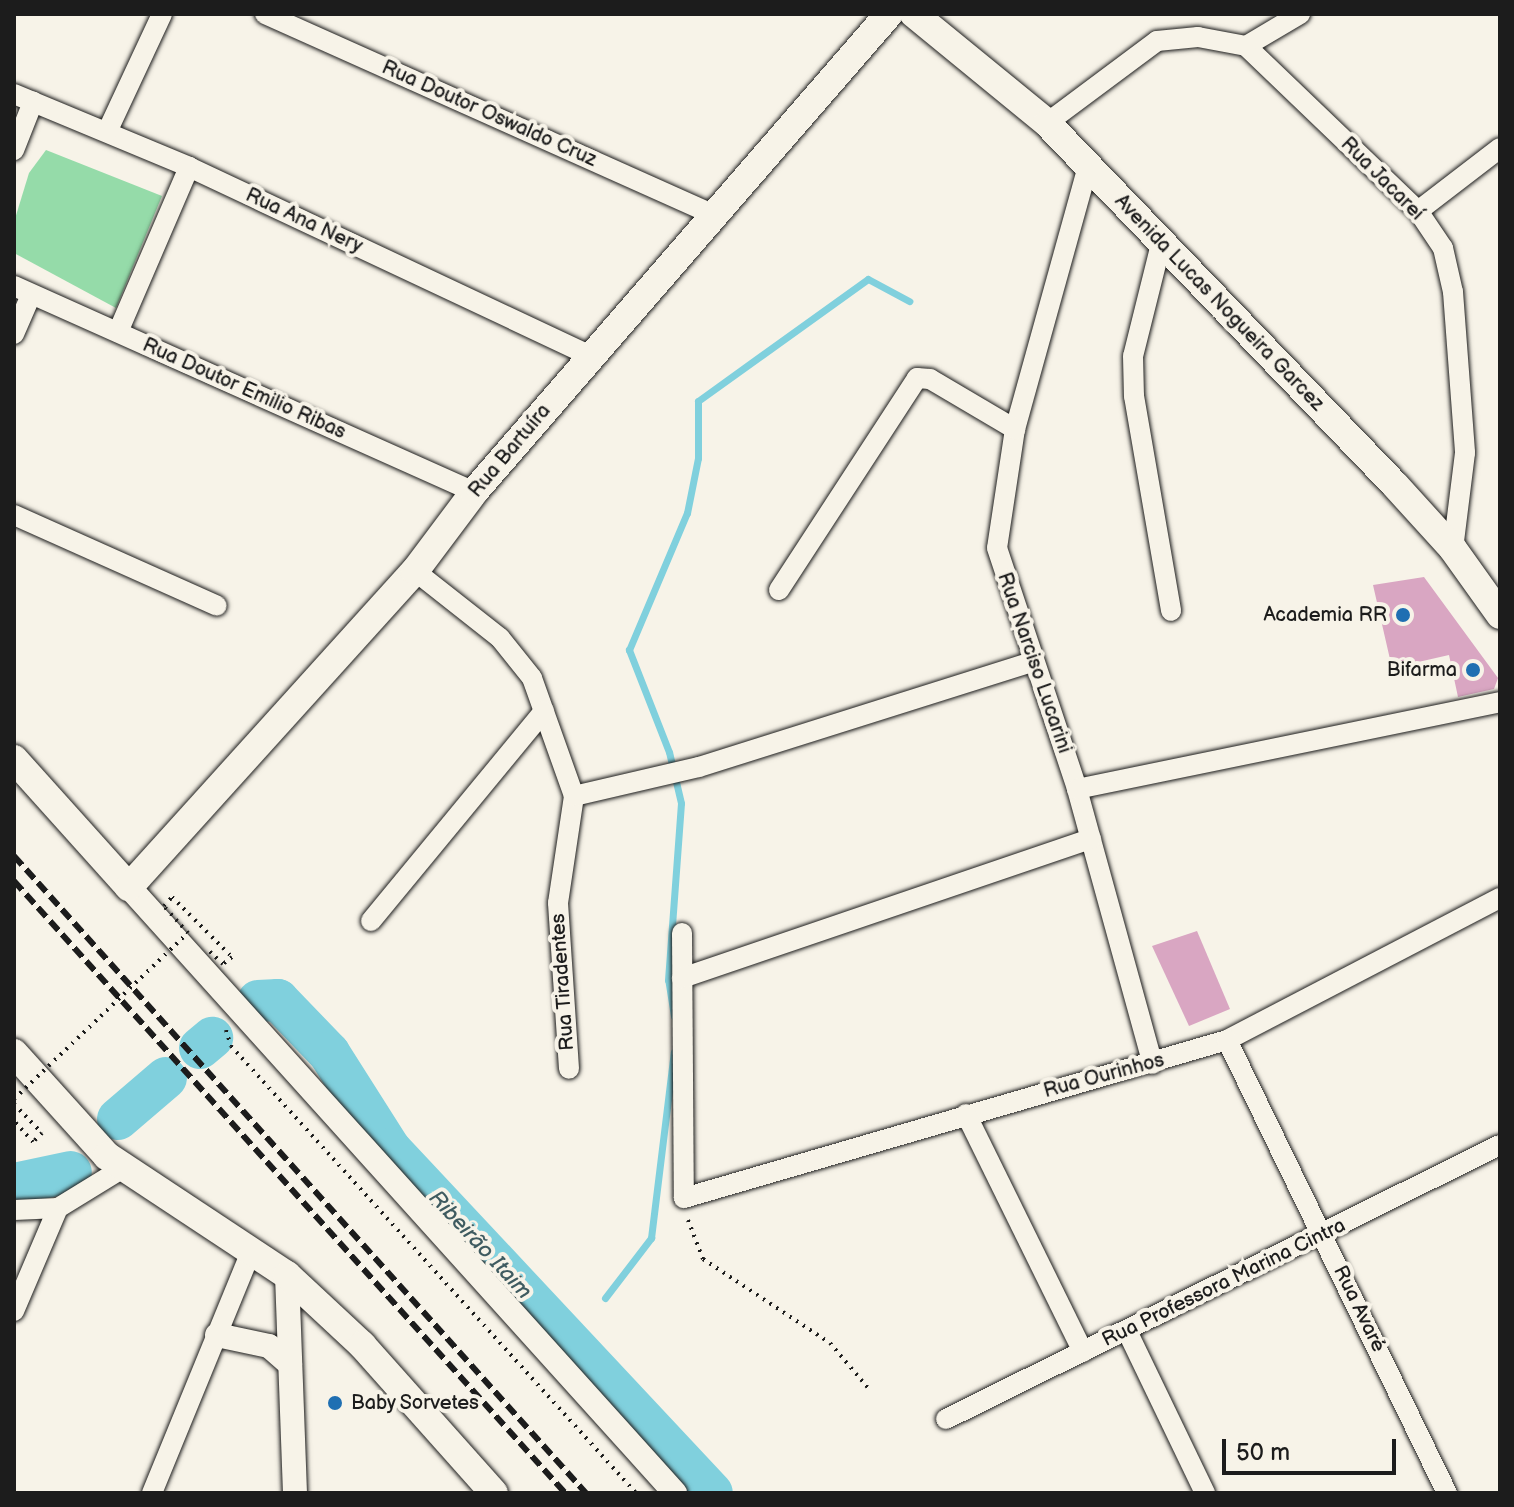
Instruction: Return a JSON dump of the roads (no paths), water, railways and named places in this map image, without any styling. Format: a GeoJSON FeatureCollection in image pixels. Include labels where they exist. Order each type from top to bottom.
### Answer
{"type":"FeatureCollection","features":[{"type":"Feature","properties":{"kind":"main road","name":"Rua Bartuíra"},"geometry":{"type":"LineString","coordinates":[[129,887],[415,571],[474,492],[889,14]]}},
{"type":"Feature","properties":{"kind":"main road","name":"Avenida Lucas Nogueira Garcez"},"geometry":{"type":"LineString","coordinates":[[914,14],[1047,123],[1453,549],[1500,615]]}},
{"type":"Feature","properties":{"kind":"main road"},"geometry":{"type":"LineString","coordinates":[[14,759],[129,887]]}},
{"type":"Feature","properties":{"kind":"main road"},"geometry":{"type":"LineString","coordinates":[[14,1053],[115,1162],[252,1249],[287,1275],[362,1345],[494,1493]]}},
{"type":"Feature","properties":{"kind":"street"},"geometry":{"type":"LineString","coordinates":[[107,132],[162,14]]}},
{"type":"Feature","properties":{"kind":"street","name":"Rua Doutor Oswaldo Cruz"},"geometry":{"type":"LineString","coordinates":[[265,14],[713,214]]}},
{"type":"Feature","properties":{"kind":"street"},"geometry":{"type":"LineString","coordinates":[[1047,123],[1157,41],[1198,37],[1246,46],[1300,14]]}},
{"type":"Feature","properties":{"kind":"street","name":"Rua Jacareí"},"geometry":{"type":"LineString","coordinates":[[1246,46],[1418,211],[1443,248],[1453,292],[1465,453],[1453,549]]}},
{"type":"Feature","properties":{"kind":"street","name":"Rua Ana Nery"},"geometry":{"type":"LineString","coordinates":[[14,94],[189,167],[590,356]]}},
{"type":"Feature","properties":{"kind":"street"},"geometry":{"type":"LineString","coordinates":[[14,150],[33,102]]}},
{"type":"Feature","properties":{"kind":"street"},"geometry":{"type":"LineString","coordinates":[[1418,211],[1500,148]]}},
{"type":"Feature","properties":{"kind":"street","name":"Rua Narciso Lucarini"},"geometry":{"type":"LineString","coordinates":[[1088,166],[1015,429],[997,548],[1032,662],[1077,789],[1153,1064]]}},
{"type":"Feature","properties":{"kind":"street"},"geometry":{"type":"LineString","coordinates":[[118,332],[189,167]]}},
{"type":"Feature","properties":{"kind":"street"},"geometry":{"type":"LineString","coordinates":[[1161,244],[1133,356],[1134,396],[1171,611]]}},
{"type":"Feature","properties":{"kind":"street"},"geometry":{"type":"LineString","coordinates":[[14,334],[23,291]]}},
{"type":"Feature","properties":{"kind":"street","name":"Rua Doutor Emilio Ribas"},"geometry":{"type":"LineString","coordinates":[[23,291],[474,492]]}},
{"type":"Feature","properties":{"kind":"street"},"geometry":{"type":"LineString","coordinates":[[779,590],[917,378],[930,379],[1015,429]]}},
{"type":"Feature","properties":{"kind":"street"},"geometry":{"type":"LineString","coordinates":[[14,515],[217,606]]}},
{"type":"Feature","properties":{"kind":"street","name":"Rua Tiradentes"},"geometry":{"type":"LineString","coordinates":[[415,571],[500,638],[532,678],[574,796],[558,903],[569,1069]]}},
{"type":"Feature","properties":{"kind":"street"},"geometry":{"type":"LineString","coordinates":[[574,796],[699,767],[1032,662]]}},
{"type":"Feature","properties":{"kind":"street"},"geometry":{"type":"LineString","coordinates":[[1077,789],[1500,702]]}},
{"type":"Feature","properties":{"kind":"street"},"geometry":{"type":"LineString","coordinates":[[371,921],[544,711]]}},
{"type":"Feature","properties":{"kind":"street"},"geometry":{"type":"LineString","coordinates":[[682,933],[682,978],[1091,839]]}},
{"type":"Feature","properties":{"kind":"street"},"geometry":{"type":"LineString","coordinates":[[129,887],[675,1493]]}},
{"type":"Feature","properties":{"kind":"street","name":"Rua Ourinhos"},"geometry":{"type":"LineString","coordinates":[[682,978],[684,1198],[1227,1040],[1500,898]]}},
{"type":"Feature","properties":{"kind":"street","name":"Rua Avaré"},"geometry":{"type":"LineString","coordinates":[[1227,1040],[1447,1493]]}},
{"type":"Feature","properties":{"kind":"street"},"geometry":{"type":"LineString","coordinates":[[966,1114],[1083,1352]]}},
{"type":"Feature","properties":{"kind":"street","name":"Rua Professora Marina Cintra"},"geometry":{"type":"LineString","coordinates":[[946,1419],[1128,1333],[1500,1145]]}},
{"type":"Feature","properties":{"kind":"street"},"geometry":{"type":"LineString","coordinates":[[14,1311],[58,1208],[115,1162]]}},
{"type":"Feature","properties":{"kind":"street"},"geometry":{"type":"LineString","coordinates":[[14,1210],[58,1208]]}},
{"type":"Feature","properties":{"kind":"street"},"geometry":{"type":"LineString","coordinates":[[152,1493],[252,1249]]}},
{"type":"Feature","properties":{"kind":"street"},"geometry":{"type":"LineString","coordinates":[[287,1275],[295,1493]]}},
{"type":"Feature","properties":{"kind":"street"},"geometry":{"type":"LineString","coordinates":[[1128,1333],[1205,1493]]}},
{"type":"Feature","properties":{"kind":"street"},"geometry":{"type":"LineString","coordinates":[[217,1335],[269,1346],[290,1364]]}},
{"type":"Feature","properties":{"kind":"waterway"},"geometry":{"type":"LineString","coordinates":[[674,1016],[668,980],[681,803],[669,752],[629,650],[687,513],[698,458],[698,401],[868,279],[909,301]]}},
{"type":"Feature","properties":{"kind":"waterway","name":"Ribeirão Itaim"},"geometry":{"type":"LineString","coordinates":[[258,1001],[278,1000],[329,1053],[390,1149],[712,1493]]}},
{"type":"Feature","properties":{"kind":"waterway","name":"Ribeirão Itaim"},"geometry":{"type":"LineString","coordinates":[[200,1048],[212,1038]]}},
{"type":"Feature","properties":{"kind":"waterway"},"geometry":{"type":"LineString","coordinates":[[605,1298],[651,1238],[674,1052]]}},
{"type":"Feature","properties":{"kind":"waterway","name":"Ribeirão Itaim"},"geometry":{"type":"LineString","coordinates":[[118,1119],[166,1078]]}},
{"type":"Feature","properties":{"kind":"waterway","name":"Ribeirão Itaim"},"geometry":{"type":"LineString","coordinates":[[14,1184],[71,1172]]}},
{"type":"Feature","properties":{"kind":"railway"},"geometry":{"type":"LineString","coordinates":[[14,856],[586,1493]]}},
{"type":"Feature","properties":{"kind":"railway"},"geometry":{"type":"LineString","coordinates":[[14,881],[565,1493]]}},
{"type":"Feature","properties":{"kind":"place","name":"Academia RR"},"geometry":{"type":"Point","coordinates":[1403,615]}},
{"type":"Feature","properties":{"kind":"place","name":"Bifarma"},"geometry":{"type":"Point","coordinates":[1473,670]}},
{"type":"Feature","properties":{"kind":"place","name":"Baby Sorvetes"},"geometry":{"type":"Point","coordinates":[335,1403]}}]}
